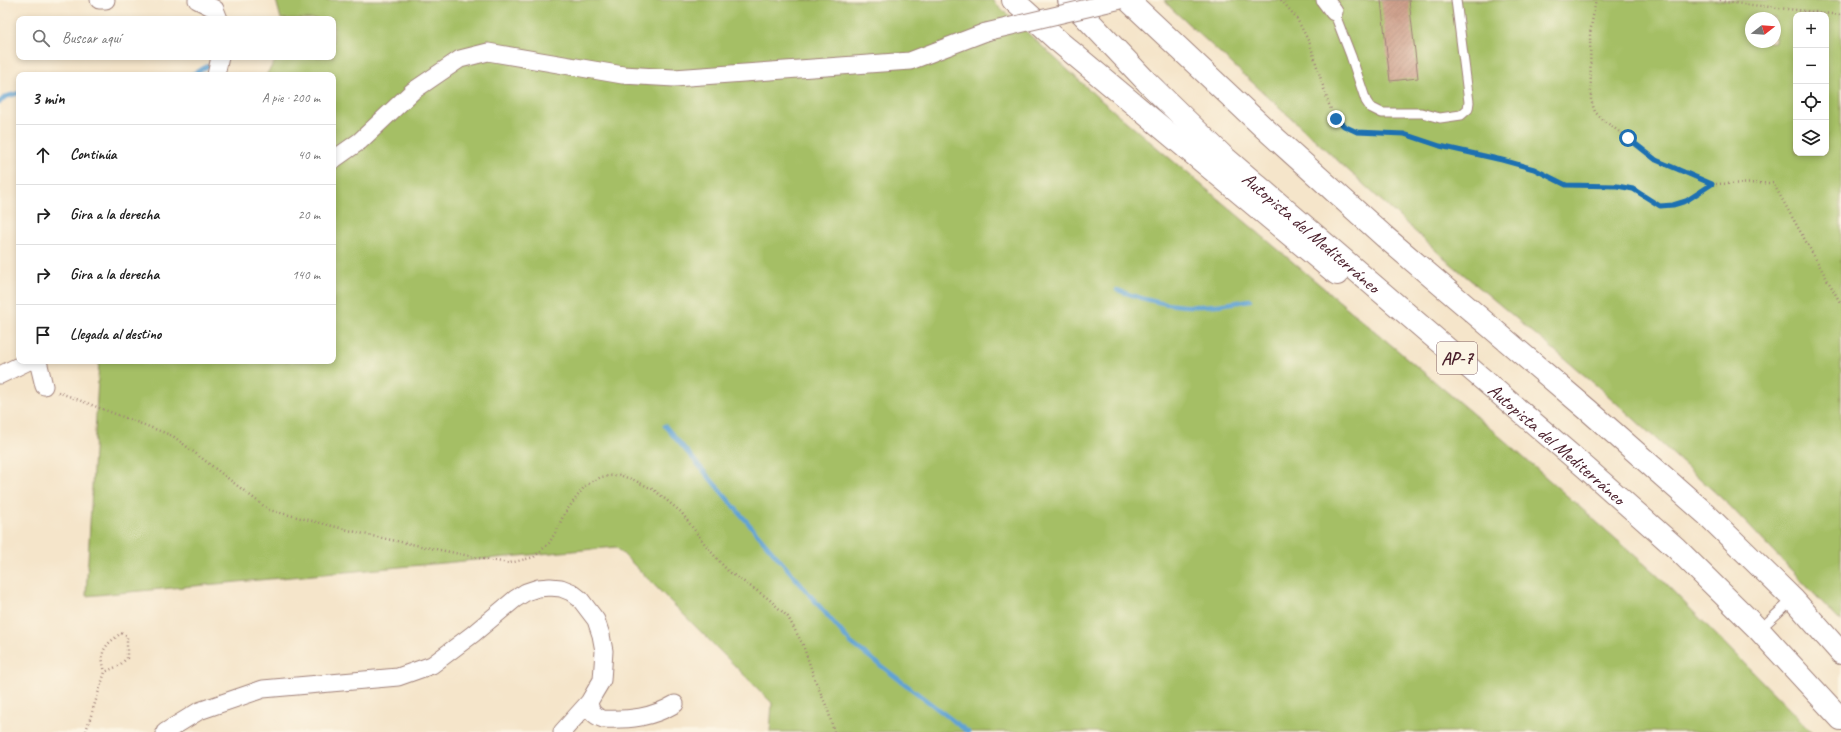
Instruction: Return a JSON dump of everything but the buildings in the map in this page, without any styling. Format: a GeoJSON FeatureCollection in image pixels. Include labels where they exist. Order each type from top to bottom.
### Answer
{"type":"FeatureCollection","features":[{"type":"Feature","properties":{"kind":"highway"},"geometry":{"type":"LineString","coordinates":[[1013,0],[1057,40],[1407,332],[1461,361]]}},
{"type":"Feature","properties":{"kind":"highway","name":"Autopista del Mediterráneo"},"geometry":{"type":"LineString","coordinates":[[1069,0],[1147,82],[1222,155],[1586,468],[1676,548],[1759,630],[1841,719]]}},
{"type":"Feature","properties":{"kind":"highway","name":"AP-7"},"geometry":{"type":"LineString","coordinates":[[1128,0],[1262,127],[1385,237],[1588,410],[1706,514],[1793,599],[1841,653]]}},
{"type":"Feature","properties":{"kind":"street"},"geometry":{"type":"LineString","coordinates":[[99,0],[106,0]]}},
{"type":"Feature","properties":{"kind":"street"},"geometry":{"type":"LineString","coordinates":[[197,0],[215,9],[218,16]]}},
{"type":"Feature","properties":{"kind":"street"},"geometry":{"type":"LineString","coordinates":[[336,158],[360,141],[413,91],[460,59],[488,52],[623,75],[674,78],[910,61],[986,32],[1121,0]]}},
{"type":"Feature","properties":{"kind":"street"},"geometry":{"type":"LineString","coordinates":[[217,72],[219,60]]}},
{"type":"Feature","properties":{"kind":"street"},"geometry":{"type":"LineString","coordinates":[[0,375],[23,364]]}},
{"type":"Feature","properties":{"kind":"street"},"geometry":{"type":"LineString","coordinates":[[39,364],[44,386]]}},
{"type":"Feature","properties":{"kind":"street"},"geometry":{"type":"LineString","coordinates":[[165,732],[199,711],[263,689],[398,677],[432,665],[473,634],[515,598],[538,588],[550,587],[561,588],[580,598],[596,620],[604,651],[602,680],[589,702],[562,732]]}},
{"type":"Feature","properties":{"kind":"street"},"geometry":{"type":"LineString","coordinates":[[589,702],[592,712],[598,717],[614,719]]}},
{"type":"Feature","properties":{"kind":"street"},"geometry":{"type":"LineString","coordinates":[[567,732],[587,724],[614,719],[648,716],[659,713],[675,704]]}},
{"type":"Feature","properties":{"kind":"lane"},"geometry":{"type":"LineString","coordinates":[[1330,6],[1351,56],[1366,101],[1370,107],[1382,113],[1422,113],[1440,118],[1461,115],[1468,110],[1469,102],[1456,0]]}},
{"type":"Feature","properties":{"kind":"lane"},"geometry":{"type":"LineString","coordinates":[[1759,630],[1793,599]]}},
{"type":"Feature","properties":{"kind":"path"},"geometry":{"type":"LineString","coordinates":[[1281,0],[1296,18],[1310,44],[1328,102],[1336,119],[1344,126],[1357,132],[1404,134],[1440,146],[1534,169],[1566,185],[1617,186],[1633,189],[1660,206],[1673,205],[1686,201],[1712,184]]}},
{"type":"Feature","properties":{"kind":"path"},"geometry":{"type":"LineString","coordinates":[[1596,0],[1590,33],[1591,100],[1595,112],[1603,120],[1656,160],[1712,184],[1773,183],[1841,304]]}},
{"type":"Feature","properties":{"kind":"path"},"geometry":{"type":"LineString","coordinates":[[1720,0],[1724,2],[1841,15]]}},
{"type":"Feature","properties":{"kind":"path"},"geometry":{"type":"LineString","coordinates":[[44,386],[173,436],[269,510],[372,536],[489,560],[510,563],[534,557],[549,543],[558,530],[564,514],[585,486],[601,477],[619,475],[634,480],[654,490],[680,512],[728,571],[769,599],[788,617],[803,645],[815,680],[828,710],[834,732]]}},
{"type":"Feature","properties":{"kind":"path"},"geometry":{"type":"LineString","coordinates":[[91,732],[86,732],[105,672],[102,658],[104,650],[107,644],[121,633],[127,636],[127,658],[120,665],[105,672]]}},
{"type":"Feature","properties":{"kind":"green space"},"geometry":{"type":"Polygon","coordinates":[[[276,0],[992,0],[1096,96],[1498,435],[1658,576],[1812,732],[770,732],[772,703],[616,547],[86,596],[99,364],[336,364],[336,72],[268,72],[276,60],[336,60],[336,16],[280,16],[276,0]]]}},
{"type":"Feature","properties":{"kind":"green space"},"geometry":{"type":"Polygon","coordinates":[[[1164,0],[1841,0],[1841,622],[1729,505],[1602,390],[1444,258],[1164,0]]]}},
{"type":"Feature","properties":{"kind":"waterway"},"geometry":{"type":"LineString","coordinates":[[197,72],[208,66]]}},
{"type":"Feature","properties":{"kind":"waterway"},"geometry":{"type":"LineString","coordinates":[[0,102],[5,97],[16,94]]}},
{"type":"Feature","properties":{"kind":"waterway"},"geometry":{"type":"LineString","coordinates":[[1117,290],[1152,301],[1183,306],[1214,305],[1250,300]]}},
{"type":"Feature","properties":{"kind":"waterway"},"geometry":{"type":"LineString","coordinates":[[665,426],[851,643],[968,732]]}},
{"type":"Feature","properties":{"kind":"route"},"geometry":{"type":"LineString","coordinates":[[1336,119],[1344,126],[1357,132],[1404,134],[1440,146],[1534,169],[1566,185],[1617,186],[1633,189],[1660,206],[1673,205],[1686,201],[1712,184],[1656,160],[1628,138]]}}]}
